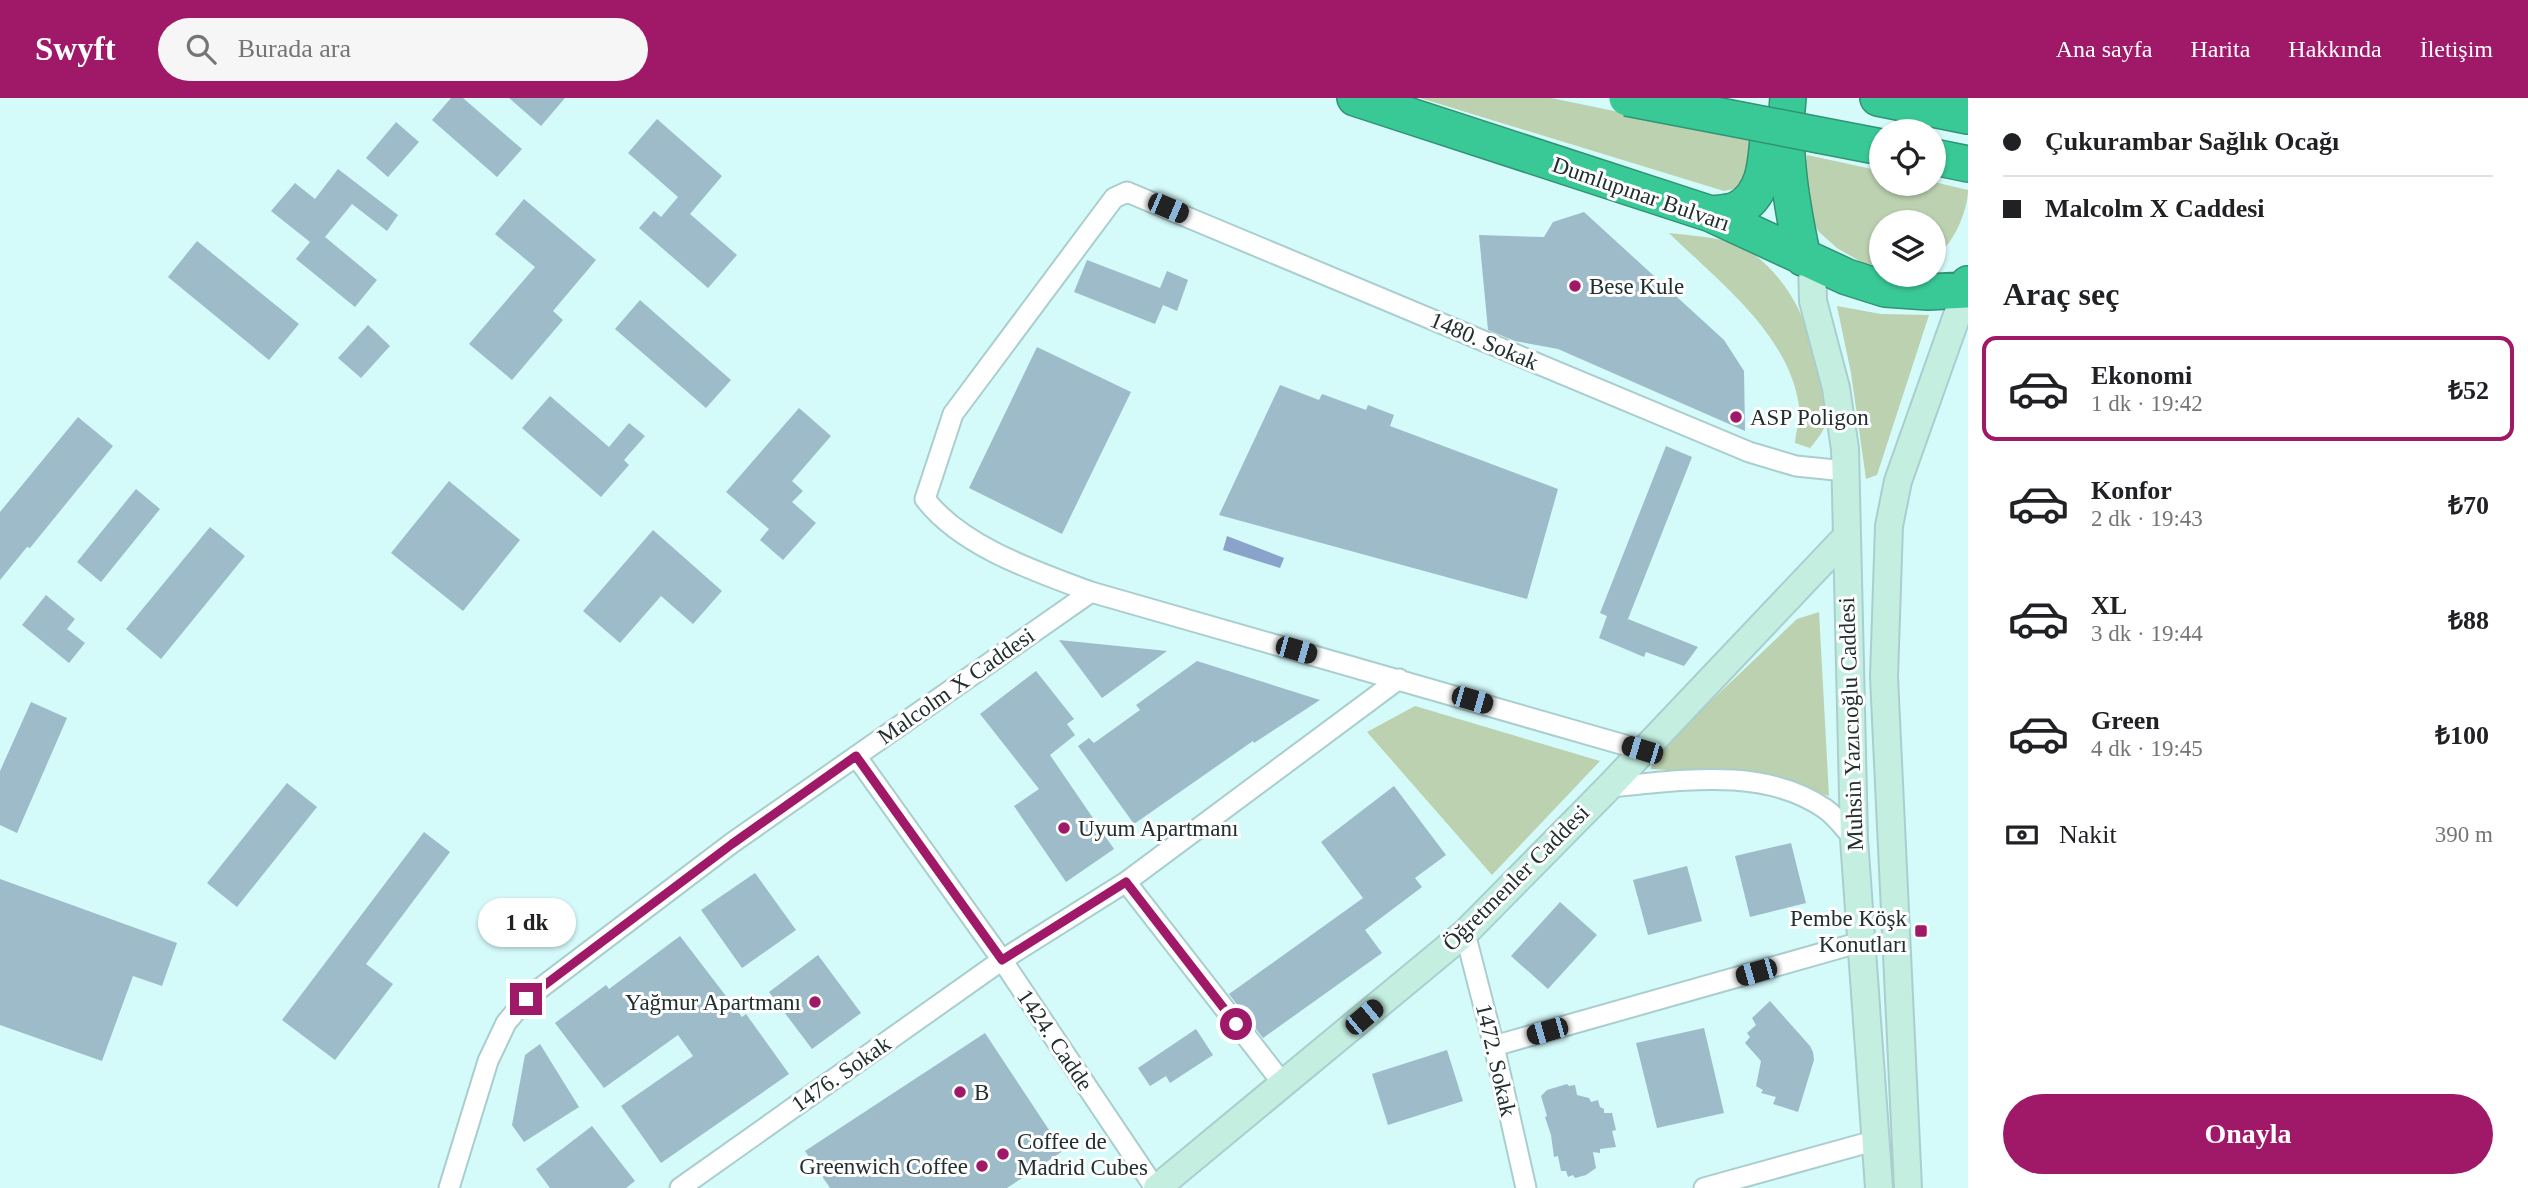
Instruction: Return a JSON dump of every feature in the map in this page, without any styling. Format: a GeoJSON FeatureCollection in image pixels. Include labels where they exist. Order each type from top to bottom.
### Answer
{"type":"FeatureCollection","features":[{"type":"Feature","properties":{"kind":"highway","name":"Dumlupınar Bulvarı"},"geometry":{"type":"LineString","coordinates":[[1355,98],[1711,214],[1847,277],[1885,289],[1928,292],[1967,287]]}},
{"type":"Feature","properties":{"kind":"highway"},"geometry":{"type":"LineString","coordinates":[[1627,98],[1869,145]]}},
{"type":"Feature","properties":{"kind":"highway"},"geometry":{"type":"LineString","coordinates":[[1711,214],[1736,210],[1751,200],[1763,180],[1772,98]]}},
{"type":"Feature","properties":{"kind":"highway"},"geometry":{"type":"LineString","coordinates":[[1788,98],[1788,162],[1794,218],[1808,260]]}},
{"type":"Feature","properties":{"kind":"highway"},"geometry":{"type":"LineString","coordinates":[[1878,98],[1968,116]]}},
{"type":"Feature","properties":{"kind":"highway"},"geometry":{"type":"LineString","coordinates":[[1946,159],[1968,164]]}},
{"type":"Feature","properties":{"kind":"main road","name":"Muhsin Yazıcıoğlu Caddesi"},"geometry":{"type":"LineString","coordinates":[[1808,260],[1813,301],[1836,388],[1845,449],[1854,839],[1879,1188]]}},
{"type":"Feature","properties":{"kind":"main road","name":"Muhsin Yazıcıoğlu Caddesi"},"geometry":{"type":"LineString","coordinates":[[1908,1188],[1884,677],[1889,526],[1898,481],[1967,287]]}},
{"type":"Feature","properties":{"kind":"main road","name":"Öğretmenler Caddesi"},"geometry":{"type":"LineString","coordinates":[[1156,1188],[1465,933],[1609,787],[1846,537]]}},
{"type":"Feature","properties":{"kind":"street","name":"1480. Sokak"},"geometry":{"type":"LineString","coordinates":[[1091,592],[1025,567],[955,530],[938,516],[925,499],[953,414],[1114,198],[1127,192],[1749,452],[1796,466],[1845,471]]}},
{"type":"Feature","properties":{"kind":"street"},"geometry":{"type":"LineString","coordinates":[[1091,592],[1642,750]]}},
{"type":"Feature","properties":{"kind":"street","name":"Malcolm X Caddesi"},"geometry":{"type":"LineString","coordinates":[[449,1188],[488,1061],[506,1023],[526,999],[732,844],[1091,592]]}},
{"type":"Feature","properties":{"kind":"street","name":"1476. Sokak"},"geometry":{"type":"LineString","coordinates":[[680,1188],[1002,960],[1126,882],[1399,679]]}},
{"type":"Feature","properties":{"kind":"street","name":"1424. Cadde"},"geometry":{"type":"LineString","coordinates":[[856,756],[1002,960],[1156,1188]]}},
{"type":"Feature","properties":{"kind":"street"},"geometry":{"type":"LineString","coordinates":[[1609,787],[1712,780],[1752,781],[1784,786],[1827,809],[1854,839]]}},
{"type":"Feature","properties":{"kind":"street"},"geometry":{"type":"LineString","coordinates":[[1126,882],[1284,1085]]}},
{"type":"Feature","properties":{"kind":"street","name":"1472. Sokak"},"geometry":{"type":"LineString","coordinates":[[1465,933],[1526,1188]]}},
{"type":"Feature","properties":{"kind":"street"},"geometry":{"type":"LineString","coordinates":[[1494,1046],[1861,942]]}},
{"type":"Feature","properties":{"kind":"street"},"geometry":{"type":"LineString","coordinates":[[1704,1188],[1877,1140]]}},
{"type":"Feature","properties":{"kind":"green space"},"geometry":{"type":"Polygon","coordinates":[[[1420,98],[1551,98],[1760,141],[1739,188],[1724,191],[1420,98]]]}},
{"type":"Feature","properties":{"kind":"green space"},"geometry":{"type":"Polygon","coordinates":[[[1807,155],[1869,168],[1869,196],[1946,196],[1946,185],[1968,190],[1958,227],[1946,246],[1946,210],[1869,210],[1869,264],[1837,248],[1818,231],[1801,199],[1807,155]]]}},
{"type":"Feature","properties":{"kind":"green space"},"geometry":{"type":"Polygon","coordinates":[[[1669,233],[1731,242],[1748,250],[1764,263],[1790,294],[1808,330],[1828,409],[1824,428],[1810,448],[1795,443],[1799,406],[1793,380],[1766,332],[1749,310],[1669,233]]]}},
{"type":"Feature","properties":{"kind":"green space"},"geometry":{"type":"Polygon","coordinates":[[[1837,306],[1881,314],[1929,315],[1877,475],[1866,479],[1851,373],[1837,306]]]}},
{"type":"Feature","properties":{"kind":"green space"},"geometry":{"type":"Polygon","coordinates":[[[1819,612],[1829,796],[1761,776],[1651,769],[1654,755],[1797,619],[1819,612]]]}},
{"type":"Feature","properties":{"kind":"green space"},"geometry":{"type":"Polygon","coordinates":[[[1415,706],[1600,761],[1492,875],[1367,732],[1415,706]]]}},
{"type":"Feature","properties":{"kind":"water"},"geometry":{"type":"Polygon","coordinates":[[[1227,536],[1284,558],[1280,568],[1223,550],[1227,536]]]}},
{"type":"Feature","properties":{"kind":"building"},"geometry":{"type":"Polygon","coordinates":[[[451,98],[463,98],[522,149],[497,177],[432,120],[451,98]]]}},
{"type":"Feature","properties":{"kind":"building"},"geometry":{"type":"Polygon","coordinates":[[[509,98],[565,98],[541,126],[509,98]]]}},
{"type":"Feature","properties":{"kind":"building"},"geometry":{"type":"Polygon","coordinates":[[[657,119],[722,176],[690,214],[737,255],[708,288],[639,228],[654,211],[661,217],[678,197],[628,153],[657,119]]]}},
{"type":"Feature","properties":{"kind":"building"},"geometry":{"type":"Polygon","coordinates":[[[396,122],[419,142],[388,177],[366,158],[396,122]]]}},
{"type":"Feature","properties":{"kind":"building"},"geometry":{"type":"Polygon","coordinates":[[[338,169],[398,215],[387,231],[352,204],[325,237],[377,280],[355,307],[296,259],[310,242],[271,211],[295,183],[315,199],[338,169]]]}},
{"type":"Feature","properties":{"kind":"building"},"geometry":{"type":"Polygon","coordinates":[[[524,199],[596,260],[553,311],[563,320],[512,380],[469,344],[535,267],[495,234],[524,199]]]}},
{"type":"Feature","properties":{"kind":"building","name":"Bese Kule"},"geometry":{"type":"Polygon","coordinates":[[[1584,212],[1724,340],[1744,371],[1745,431],[1558,349],[1515,341],[1488,330],[1479,235],[1544,237],[1553,222],[1584,212]]]}},
{"type":"Feature","properties":{"kind":"building"},"geometry":{"type":"Polygon","coordinates":[[[197,241],[299,324],[269,360],[168,277],[197,241]]]}},
{"type":"Feature","properties":{"kind":"building"},"geometry":{"type":"Polygon","coordinates":[[[1087,260],[1160,288],[1167,271],[1188,280],[1177,311],[1163,305],[1155,324],[1074,292],[1087,260]]]}},
{"type":"Feature","properties":{"kind":"building"},"geometry":{"type":"Polygon","coordinates":[[[640,300],[731,380],[706,408],[615,329],[640,300]]]}},
{"type":"Feature","properties":{"kind":"building"},"geometry":{"type":"Polygon","coordinates":[[[368,325],[390,346],[361,378],[338,358],[368,325]]]}},
{"type":"Feature","properties":{"kind":"building"},"geometry":{"type":"Polygon","coordinates":[[[1037,347],[1131,392],[1062,534],[969,488],[1037,347]]]}},
{"type":"Feature","properties":{"kind":"building"},"geometry":{"type":"Polygon","coordinates":[[[1280,385],[1319,400],[1322,394],[1366,410],[1368,405],[1394,415],[1390,426],[1558,489],[1527,599],[1219,515],[1280,385]]]}},
{"type":"Feature","properties":{"kind":"building"},"geometry":{"type":"Polygon","coordinates":[[[550,396],[609,447],[629,423],[645,436],[624,460],[629,465],[601,497],[522,428],[550,396]]]}},
{"type":"Feature","properties":{"kind":"building"},"geometry":{"type":"Polygon","coordinates":[[[799,408],[831,436],[792,481],[803,491],[792,502],[816,523],[783,560],[760,540],[769,529],[726,492],[799,408]]]}},
{"type":"Feature","properties":{"kind":"building"},"geometry":{"type":"Polygon","coordinates":[[[78,417],[113,446],[30,548],[27,547],[0,580],[0,512],[78,417]]]}},
{"type":"Feature","properties":{"kind":"building"},"geometry":{"type":"Polygon","coordinates":[[[1666,446],[1692,457],[1628,619],[1698,647],[1684,666],[1646,652],[1644,657],[1599,638],[1607,616],[1600,613],[1666,446]]]}},
{"type":"Feature","properties":{"kind":"building"},"geometry":{"type":"Polygon","coordinates":[[[449,481],[520,540],[463,611],[391,553],[449,481]]]}},
{"type":"Feature","properties":{"kind":"building"},"geometry":{"type":"Polygon","coordinates":[[[136,489],[160,509],[101,582],[77,562],[136,489]]]}},
{"type":"Feature","properties":{"kind":"building"},"geometry":{"type":"Polygon","coordinates":[[[210,527],[245,556],[161,659],[126,629],[210,527]]]}},
{"type":"Feature","properties":{"kind":"building"},"geometry":{"type":"Polygon","coordinates":[[[653,530],[722,591],[693,624],[661,596],[620,643],[583,611],[653,530]]]}},
{"type":"Feature","properties":{"kind":"building"},"geometry":{"type":"Polygon","coordinates":[[[46,595],[75,619],[67,629],[85,643],[69,663],[22,625],[46,595]]]}},
{"type":"Feature","properties":{"kind":"building"},"geometry":{"type":"Polygon","coordinates":[[[1059,640],[1167,651],[1102,698],[1059,640]]]}},
{"type":"Feature","properties":{"kind":"building"},"geometry":{"type":"Polygon","coordinates":[[[1197,661],[1320,700],[1254,743],[1253,741],[1134,824],[1078,746],[1089,738],[1094,743],[1140,710],[1136,705],[1197,661]]]}},
{"type":"Feature","properties":{"kind":"building"},"geometry":{"type":"Polygon","coordinates":[[[1036,671],[1074,719],[1067,724],[1075,735],[1050,755],[1114,849],[1066,882],[1014,806],[1039,789],[980,714],[1036,671]]]}},
{"type":"Feature","properties":{"kind":"building"},"geometry":{"type":"Polygon","coordinates":[[[31,702],[67,718],[17,833],[0,825],[0,771],[31,702]]]}},
{"type":"Feature","properties":{"kind":"building"},"geometry":{"type":"Polygon","coordinates":[[[287,783],[317,807],[237,907],[207,883],[287,783]]]}},
{"type":"Feature","properties":{"kind":"building"},"geometry":{"type":"Polygon","coordinates":[[[1394,786],[1446,855],[1415,878],[1422,887],[1365,930],[1382,953],[1263,1038],[1229,994],[1363,898],[1321,842],[1394,786]]]}},
{"type":"Feature","properties":{"kind":"building"},"geometry":{"type":"Polygon","coordinates":[[[424,832],[450,852],[366,964],[393,984],[335,1060],[282,1020],[424,832]]]}},
{"type":"Feature","properties":{"kind":"building"},"geometry":{"type":"Polygon","coordinates":[[[1791,843],[1806,903],[1750,917],[1735,856],[1791,843]]]}},
{"type":"Feature","properties":{"kind":"building"},"geometry":{"type":"Polygon","coordinates":[[[1687,866],[1702,921],[1648,935],[1633,880],[1687,866]]]}},
{"type":"Feature","properties":{"kind":"building"},"geometry":{"type":"Polygon","coordinates":[[[755,873],[796,930],[742,968],[701,910],[755,873]]]}},
{"type":"Feature","properties":{"kind":"building"},"geometry":{"type":"Polygon","coordinates":[[[0,879],[177,943],[162,986],[133,976],[102,1061],[0,1025],[0,879]]]}},
{"type":"Feature","properties":{"kind":"building"},"geometry":{"type":"Polygon","coordinates":[[[1560,902],[1597,935],[1548,989],[1511,956],[1560,902]]]}},
{"type":"Feature","properties":{"kind":"building"},"geometry":{"type":"Polygon","coordinates":[[[680,936],[742,1017],[746,1014],[789,1074],[661,1163],[621,1106],[693,1056],[678,1035],[604,1088],[555,1023],[606,985],[609,989],[680,936]]]}},
{"type":"Feature","properties":{"kind":"building","name":"Yağmur Apartmanı"},"geometry":{"type":"Polygon","coordinates":[[[818,955],[861,1013],[812,1049],[769,992],[818,955]]]}},
{"type":"Feature","properties":{"kind":"building"},"geometry":{"type":"Polygon","coordinates":[[[1770,1001],[1813,1052],[1814,1060],[1798,1112],[1773,1104],[1776,1097],[1761,1093],[1763,1090],[1756,1086],[1761,1061],[1745,1043],[1750,1037],[1747,1033],[1756,1025],[1752,1018],[1770,1001]]]}},
{"type":"Feature","properties":{"kind":"building"},"geometry":{"type":"Polygon","coordinates":[[[1704,1028],[1724,1113],[1657,1128],[1636,1043],[1704,1028]]]}},
{"type":"Feature","properties":{"kind":"building"},"geometry":{"type":"Polygon","coordinates":[[[1196,1029],[1213,1055],[1170,1083],[1166,1076],[1150,1086],[1138,1068],[1196,1029]]]}},
{"type":"Feature","properties":{"kind":"building","name":"B"},"geometry":{"type":"Polygon","coordinates":[[[985,1033],[1063,1151],[1007,1188],[830,1188],[805,1151],[985,1033]]]}},
{"type":"Feature","properties":{"kind":"building"},"geometry":{"type":"Polygon","coordinates":[[[540,1044],[579,1107],[524,1142],[512,1125],[525,1055],[540,1044]]]}},
{"type":"Feature","properties":{"kind":"building"},"geometry":{"type":"Polygon","coordinates":[[[1447,1050],[1463,1101],[1388,1125],[1372,1074],[1447,1050]]]}},
{"type":"Feature","properties":{"kind":"building"},"geometry":{"type":"Polygon","coordinates":[[[1567,1084],[1575,1085],[1577,1095],[1589,1098],[1591,1102],[1598,1100],[1604,1113],[1612,1113],[1616,1130],[1612,1131],[1616,1147],[1600,1149],[1600,1153],[1593,1152],[1596,1168],[1575,1178],[1573,1175],[1568,1177],[1566,1171],[1561,1171],[1558,1156],[1554,1157],[1541,1096],[1547,1090],[1567,1084]]]}},
{"type":"Feature","properties":{"kind":"building"},"geometry":{"type":"Polygon","coordinates":[[[592,1126],[635,1181],[626,1188],[550,1188],[536,1169],[592,1126]]]}},
{"type":"Feature","properties":{"kind":"place","name":"Bese Kule"},"geometry":{"type":"Point","coordinates":[1575,286]}},
{"type":"Feature","properties":{"kind":"place","name":"ASP Poligon"},"geometry":{"type":"Point","coordinates":[1736,417]}},
{"type":"Feature","properties":{"kind":"place","name":"Uyum Apartmanı"},"geometry":{"type":"Point","coordinates":[1064,828]}},
{"type":"Feature","properties":{"kind":"place","name":"Pembe Köşk Konutları"},"geometry":{"type":"Point","coordinates":[1921,931]}},
{"type":"Feature","properties":{"kind":"place","name":"Yağmur Apartmanı"},"geometry":{"type":"Point","coordinates":[815,1002]}},
{"type":"Feature","properties":{"kind":"place","name":"B"},"geometry":{"type":"Point","coordinates":[960,1092]}},
{"type":"Feature","properties":{"kind":"place","name":"Coffee de Madrid Cubes"},"geometry":{"type":"Point","coordinates":[1003,1154]}},
{"type":"Feature","properties":{"kind":"place","name":"Greenwich Coffee"},"geometry":{"type":"Point","coordinates":[982,1166]}},
{"type":"Feature","properties":{"kind":"route"},"geometry":{"type":"LineString","coordinates":[[526,999],[732,844],[856,756],[1002,960],[1126,882],[1236,1024]]}}]}
